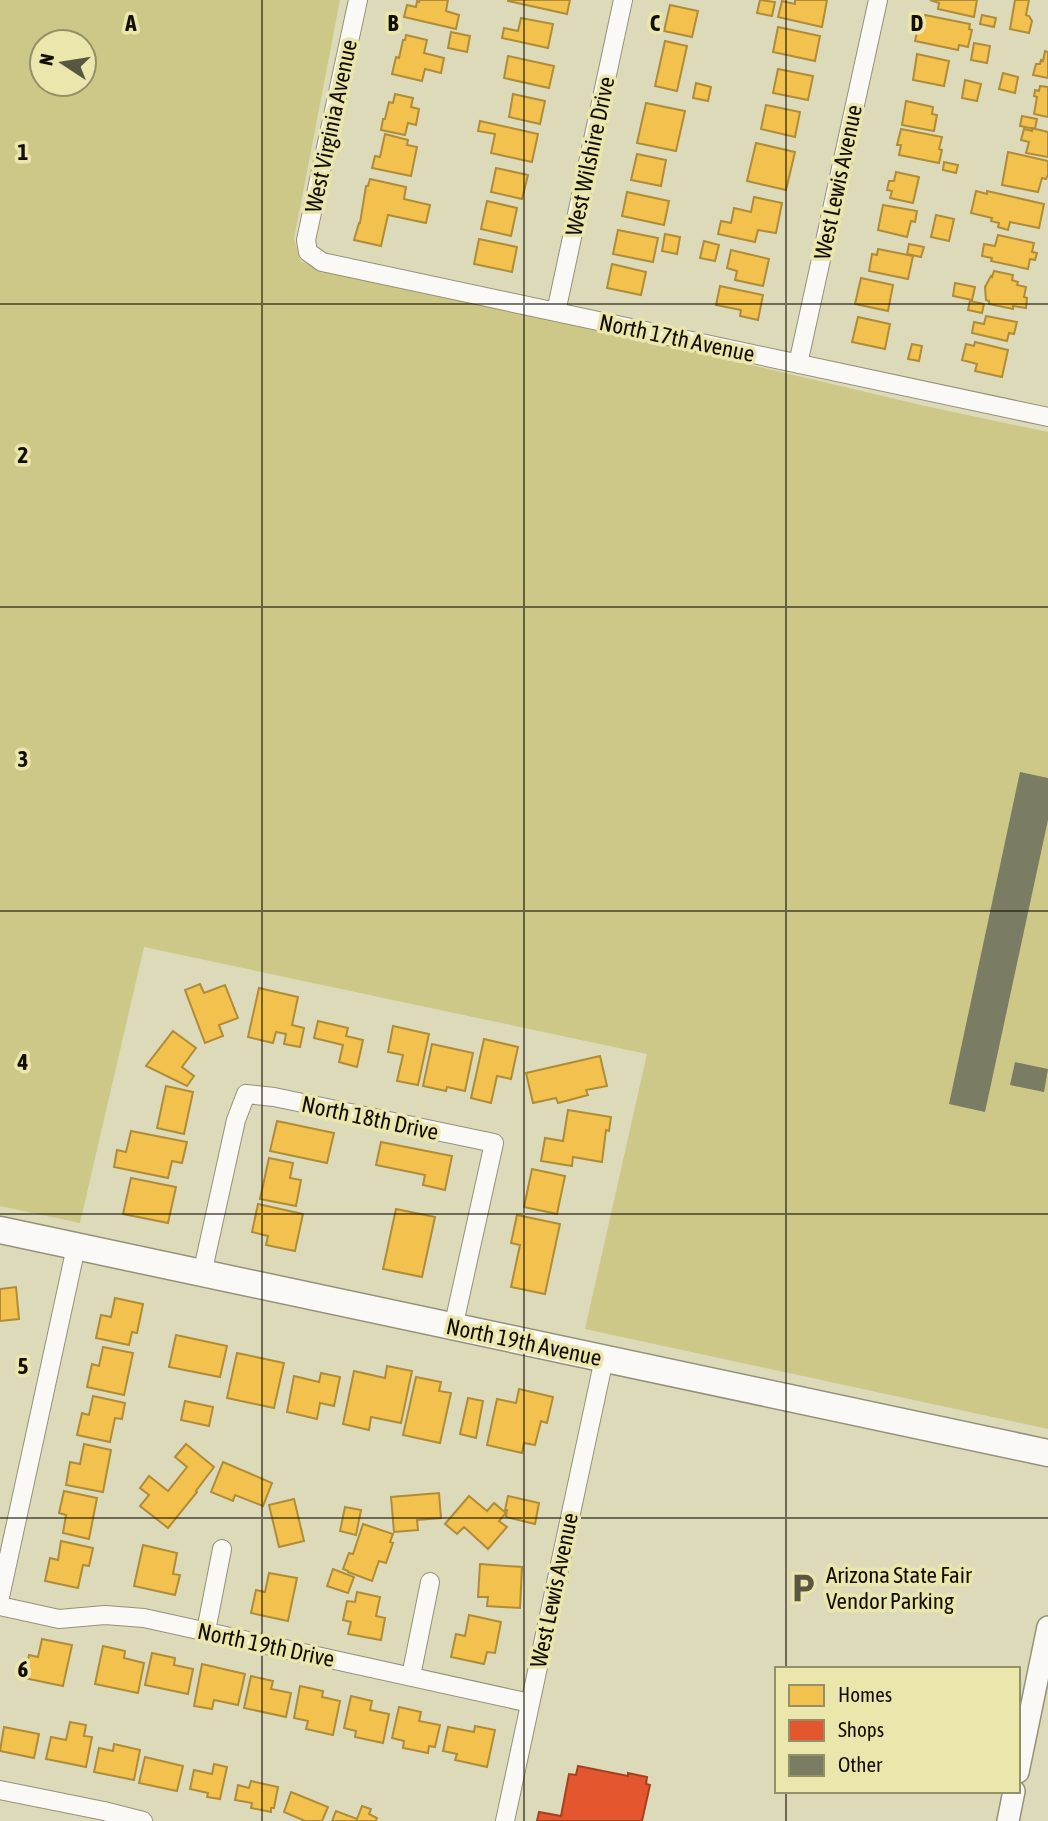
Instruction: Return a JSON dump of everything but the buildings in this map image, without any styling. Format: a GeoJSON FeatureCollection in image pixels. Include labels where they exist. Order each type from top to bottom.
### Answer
{"type":"FeatureCollection","features":[{"type":"Feature","properties":{"kind":"main road","name":"North 19th Avenue"},"geometry":{"type":"LineString","coordinates":[[0,1230],[1048,1453]]}},
{"type":"Feature","properties":{"kind":"street","name":"West Virginia Avenue"},"geometry":{"type":"LineString","coordinates":[[308,252],[306,240],[358,0]]}},
{"type":"Feature","properties":{"kind":"street","name":"West Wilshire Drive"},"geometry":{"type":"LineString","coordinates":[[556,312],[623,0]]}},
{"type":"Feature","properties":{"kind":"street","name":"West Lewis Avenue"},"geometry":{"type":"LineString","coordinates":[[798,364],[878,0]]}},
{"type":"Feature","properties":{"kind":"street","name":"North 17th Avenue"},"geometry":{"type":"LineString","coordinates":[[308,252],[323,262],[798,364],[1048,414]]}},
{"type":"Feature","properties":{"kind":"street","name":"North 18th Drive"},"geometry":{"type":"LineString","coordinates":[[202,1274],[236,1120],[246,1094],[274,1097],[494,1143],[453,1328]]}},
{"type":"Feature","properties":{"kind":"street"},"geometry":{"type":"LineString","coordinates":[[0,1597],[76,1247]]}},
{"type":"Feature","properties":{"kind":"street","name":"West Lewis Avenue"},"geometry":{"type":"LineString","coordinates":[[505,1821],[604,1359]]}},
{"type":"Feature","properties":{"kind":"street"},"geometry":{"type":"LineString","coordinates":[[206,1631],[222,1549]]}},
{"type":"Feature","properties":{"kind":"street"},"geometry":{"type":"LineString","coordinates":[[411,1676],[430,1582]]}},
{"type":"Feature","properties":{"kind":"street","name":"North 19th Drive"},"geometry":{"type":"LineString","coordinates":[[0,1606],[59,1619],[104,1615],[144,1618],[530,1703]]}},
{"type":"Feature","properties":{"kind":"street"},"geometry":{"type":"LineString","coordinates":[[1020,1762],[1048,1627]]}},
{"type":"Feature","properties":{"kind":"street"},"geometry":{"type":"LineString","coordinates":[[0,1790],[143,1821]]}},
{"type":"Feature","properties":{"kind":"street"},"geometry":{"type":"LineString","coordinates":[[1009,1821],[1014,1793]]}},
{"type":"Feature","properties":{"kind":"shaded area"},"geometry":{"type":"Polygon","coordinates":[[[0,0],[340,0],[294,239],[301,262],[1048,432],[1048,1429],[585,1329],[647,1054],[144,947],[80,1223],[0,1206],[0,0]]]}},
{"type":"Feature","properties":{"kind":"place","name":"Arizona State Fair Vendor Parking"},"geometry":{"type":"Point","coordinates":[803,1588]}}]}
